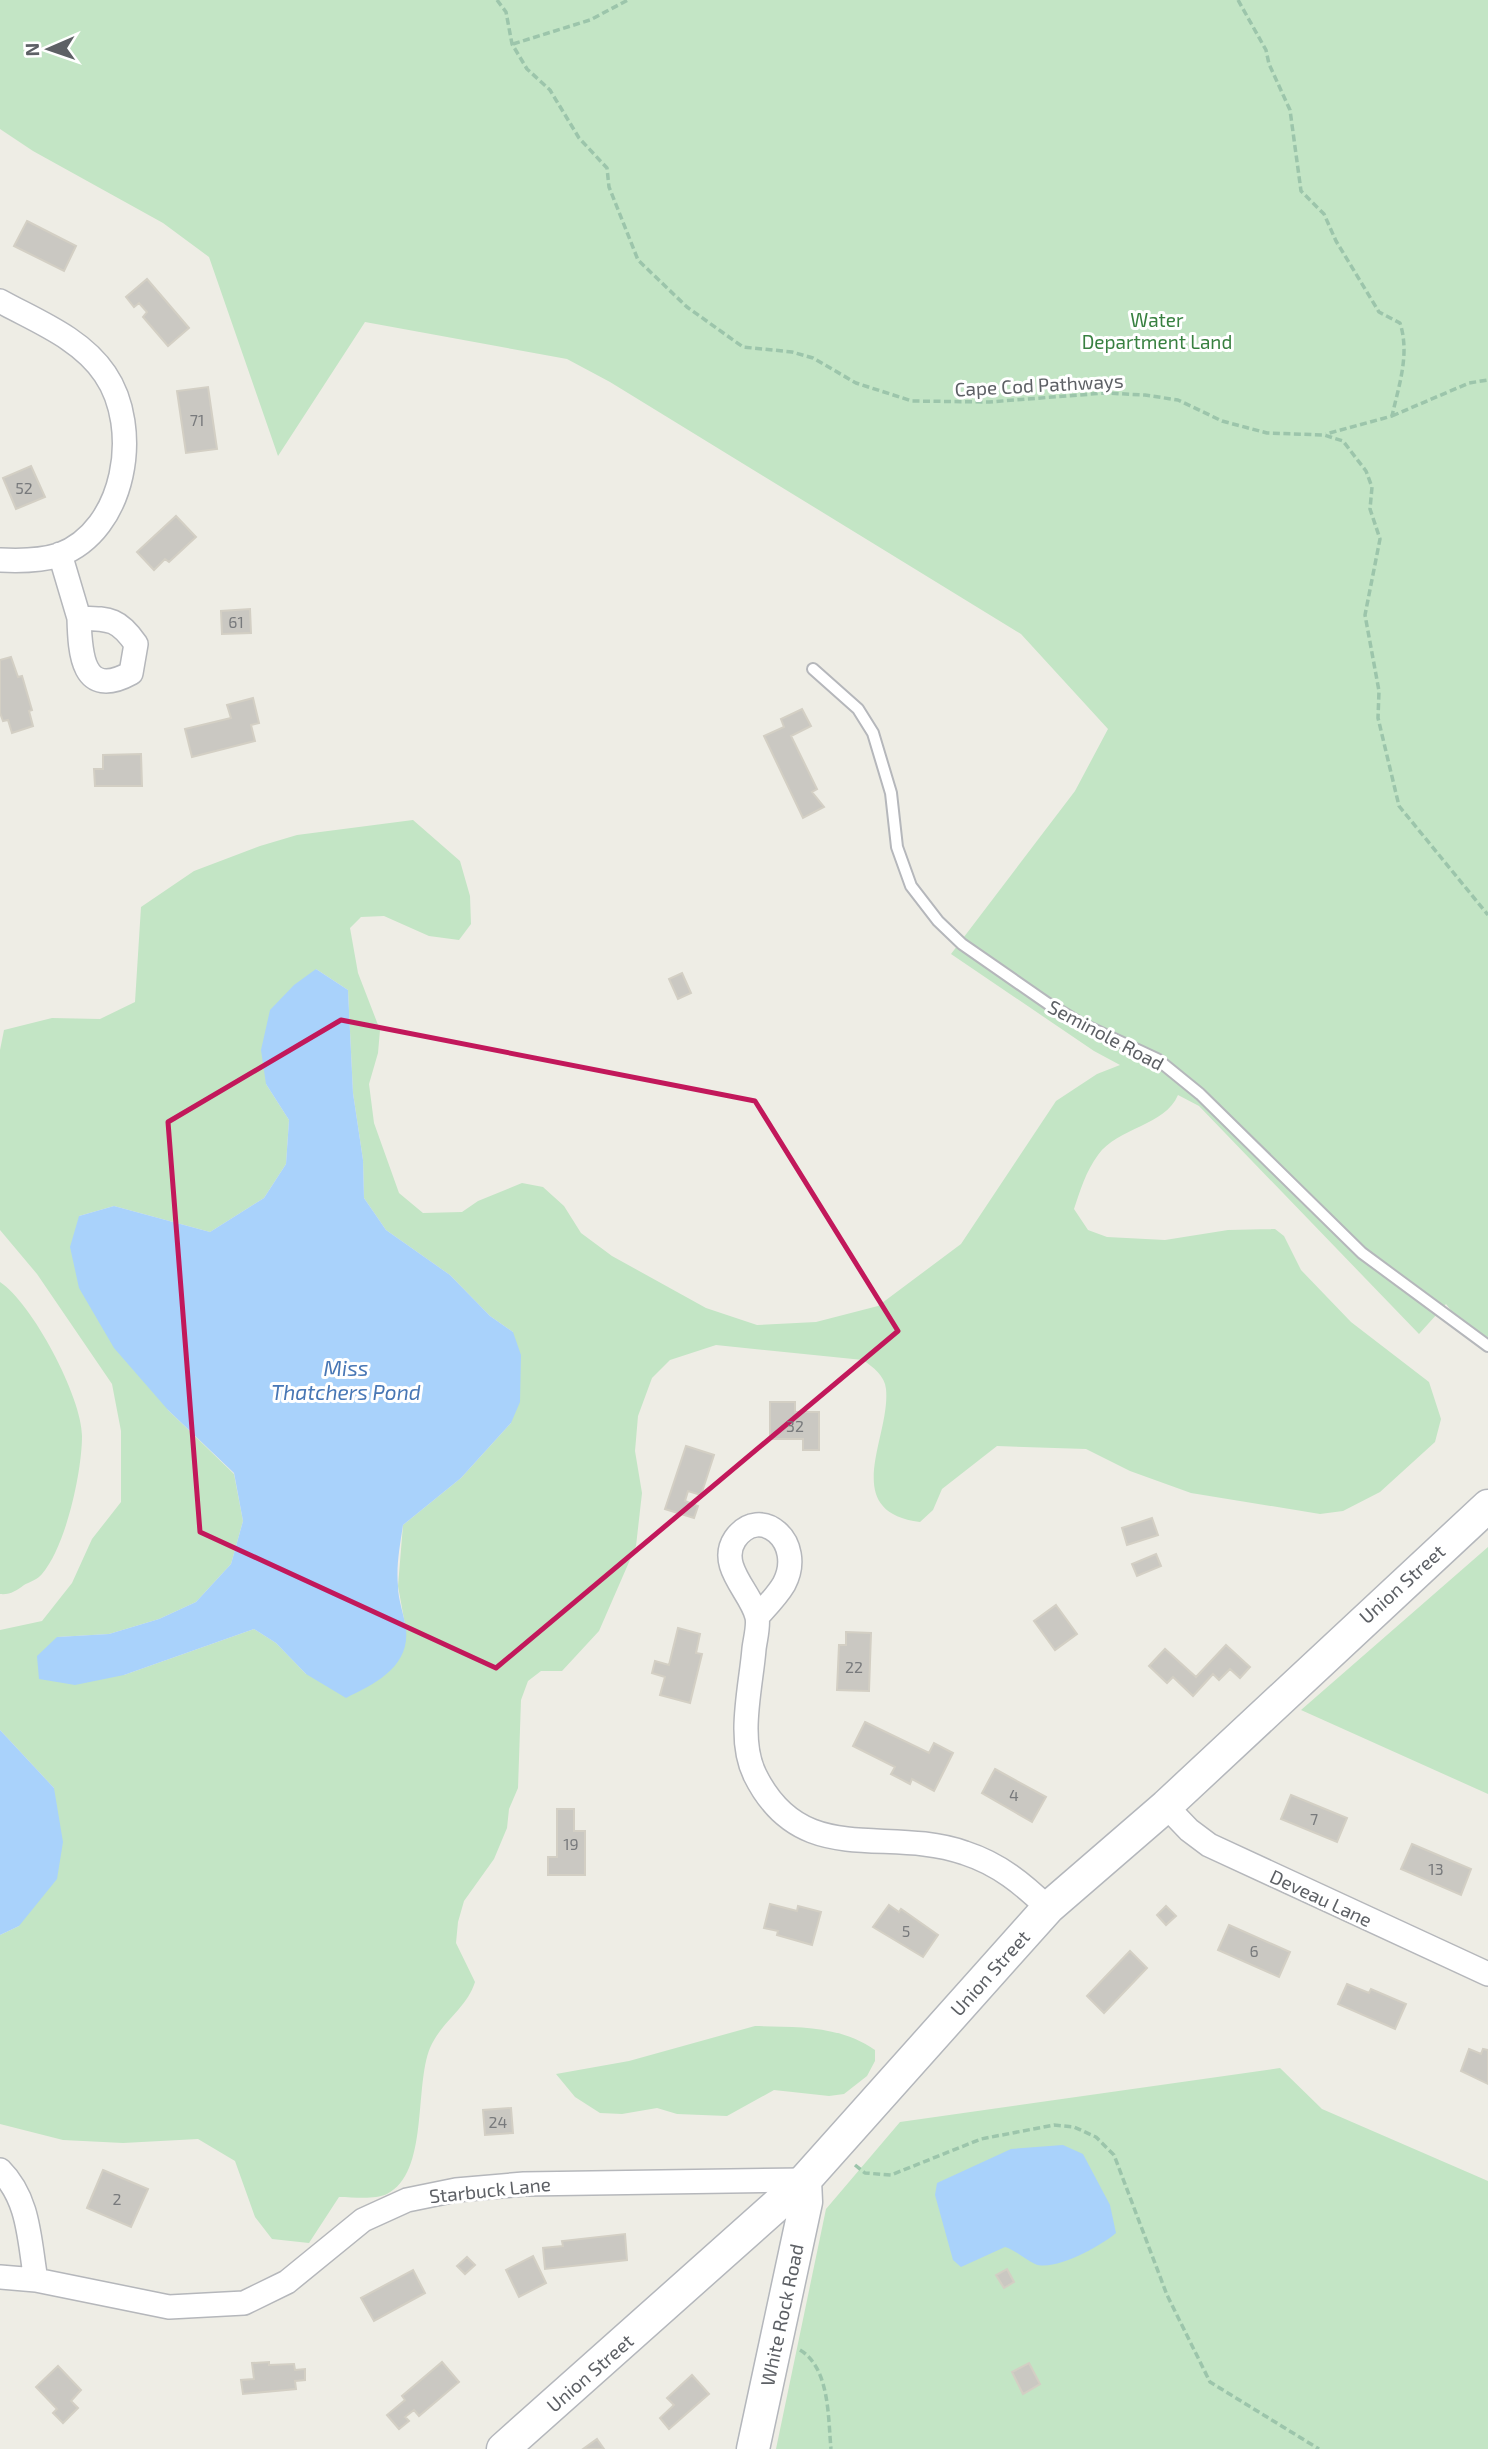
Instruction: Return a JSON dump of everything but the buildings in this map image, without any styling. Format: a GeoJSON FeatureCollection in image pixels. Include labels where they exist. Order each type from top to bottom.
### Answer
{"type":"FeatureCollection","features":[{"type":"Feature","properties":{"kind":"main road","name":"Union Street"},"geometry":{"type":"LineString","coordinates":[[503,2449],[806,2180],[1048,1908],[1166,1805],[1488,1506]]}},
{"type":"Feature","properties":{"kind":"main road","name":"White Rock Road"},"geometry":{"type":"LineString","coordinates":[[753,2449],[806,2202],[806,2180]]}},
{"type":"Feature","properties":{"kind":"street"},"geometry":{"type":"LineString","coordinates":[[0,300],[91,356],[106,374],[122,416],[124,458],[120,479],[110,503],[86,537],[60,554],[41,559],[0,560]]}},
{"type":"Feature","properties":{"kind":"street"},"geometry":{"type":"LineString","coordinates":[[60,554],[79,618]]}},
{"type":"Feature","properties":{"kind":"street"},"geometry":{"type":"LineString","coordinates":[[757,1617],[747,1749],[754,1773],[785,1815],[804,1829],[825,1838],[940,1846],[965,1852],[1015,1877],[1048,1908]]}},
{"type":"Feature","properties":{"kind":"street","name":"Deveau Lane"},"geometry":{"type":"LineString","coordinates":[[1166,1805],[1189,1830],[1209,1845],[1488,1974]]}},
{"type":"Feature","properties":{"kind":"street"},"geometry":{"type":"LineString","coordinates":[[0,2170],[13,2183],[23,2202],[36,2280]]}},
{"type":"Feature","properties":{"kind":"street","name":"Starbuck Lane"},"geometry":{"type":"LineString","coordinates":[[0,2277],[36,2280],[169,2307],[244,2303],[287,2282],[363,2220],[407,2200],[456,2190],[524,2183],[806,2180]]}},
{"type":"Feature","properties":{"kind":"lane","name":"Seminole Road"},"geometry":{"type":"LineString","coordinates":[[814,668],[858,709],[873,733],[891,793],[897,846],[911,887],[939,921],[962,944],[1047,1003],[1080,1023],[1157,1059],[1200,1094],[1362,1253],[1488,1346]]}},
{"type":"Feature","properties":{"kind":"path","name":"Cape Cod Pathways"},"geometry":{"type":"LineString","coordinates":[[497,0],[506,12],[512,44],[527,69],[550,90],[585,146],[601,159],[607,168],[609,187],[638,260],[687,307],[743,347],[792,352],[814,358],[856,383],[912,401],[989,402],[1105,393],[1145,395],[1178,400],[1223,421],[1267,433],[1324,435],[1343,441],[1356,455],[1372,487],[1370,509],[1380,539],[1365,615],[1379,691],[1378,718],[1394,794],[1399,806],[1488,915]]}},
{"type":"Feature","properties":{"kind":"path"},"geometry":{"type":"LineString","coordinates":[[512,44],[590,20],[628,0]]}},
{"type":"Feature","properties":{"kind":"path"},"geometry":{"type":"LineString","coordinates":[[1238,0],[1266,50],[1269,64],[1290,110],[1301,191],[1324,214],[1336,241],[1379,313],[1400,323],[1404,341],[1403,371],[1392,416]]}},
{"type":"Feature","properties":{"kind":"path"},"geometry":{"type":"LineString","coordinates":[[1324,435],[1392,416],[1469,383],[1488,380]]}},
{"type":"Feature","properties":{"kind":"path"},"geometry":{"type":"LineString","coordinates":[[833,2149],[865,2173],[877,2176],[904,2172],[981,2138],[1054,2125],[1074,2127],[1096,2137],[1114,2155],[1167,2295],[1210,2382],[1319,2449]]}},
{"type":"Feature","properties":{"kind":"path"},"geometry":{"type":"LineString","coordinates":[[777,2336],[807,2354],[820,2376],[827,2404],[831,2449]]}},
{"type":"Feature","properties":{"kind":"highlighted area"},"geometry":{"type":"Polygon","coordinates":[[[341,1020],[755,1101],[898,1331],[496,1668],[200,1532],[168,1122],[341,1020]]]}},
{"type":"Feature","properties":{"kind":"green space","name":"Water Department Land"},"geometry":{"type":"Polygon","coordinates":[[[0,0],[1488,0],[1488,1337],[1466,1330],[1446,1304],[1419,1334],[1199,1106],[1178,1095],[1163,1114],[1117,1138],[1098,1155],[1087,1174],[1074,1209],[1088,1230],[1107,1237],[1165,1240],[1228,1230],[1275,1229],[1284,1236],[1301,1270],[1351,1322],[1429,1382],[1441,1419],[1435,1442],[1380,1492],[1343,1511],[1320,1514],[1191,1493],[1130,1471],[1086,1449],[997,1446],[942,1489],[933,1510],[920,1522],[895,1515],[881,1503],[875,1488],[874,1469],[886,1408],[886,1389],[881,1376],[863,1360],[716,1345],[670,1360],[652,1378],[638,1416],[635,1451],[642,1493],[636,1546],[599,1631],[562,1671],[541,1671],[528,1681],[521,1700],[518,1788],[509,1809],[507,1828],[494,1859],[464,1901],[458,1922],[456,1943],[475,1982],[466,2000],[430,2048],[422,2084],[415,2149],[409,2168],[400,2183],[387,2194],[370,2198],[339,2197],[309,2243],[272,2239],[255,2217],[235,2161],[198,2139],[123,2143],[63,2140],[0,2124],[0,1935],[19,1926],[54,1788],[0,1730],[0,1630],[42,1621],[72,1583],[92,1539],[121,1502],[121,1431],[112,1384],[37,1274],[0,1230],[0,1050],[4,1030],[52,1018],[100,1019],[135,1002],[141,907],[194,871],[297,835],[413,820],[460,861],[470,896],[471,924],[459,940],[429,936],[384,916],[361,917],[350,928],[358,973],[380,1030],[378,1053],[369,1084],[374,1123],[399,1193],[423,1213],[462,1212],[478,1201],[522,1183],[543,1187],[564,1206],[581,1233],[612,1256],[706,1308],[757,1325],[816,1322],[878,1306],[961,1244],[1056,1101],[1097,1074],[1120,1065],[1094,1051],[951,954],[1075,791],[1108,729],[1021,634],[610,382],[567,359],[365,322],[278,456],[209,257],[163,223],[33,151],[0,129],[0,0]],[[316,969],[266,1084],[289,1120],[286,1164],[264,1198],[210,1232],[114,1206],[79,1216],[168,1410],[234,1474],[243,1521],[231,1564],[196,1602],[159,1619],[109,1634],[57,1637],[124,1675],[254,1629],[276,1643],[306,1674],[406,1630],[398,1586],[403,1525],[461,1478],[511,1423],[513,1332],[490,1316],[450,1275],[386,1230],[364,1198],[363,1160],[353,1093],[348,990],[316,969]]]}},
{"type":"Feature","properties":{"kind":"green space"},"geometry":{"type":"Polygon","coordinates":[[[0,1282],[26,1309],[53,1352],[74,1398],[82,1436],[76,1488],[65,1528],[51,1562],[38,1577],[13,1592],[4,1594],[0,1594],[0,1282]]]}},
{"type":"Feature","properties":{"kind":"green space"},"geometry":{"type":"Polygon","coordinates":[[[1488,1547],[1488,1794],[1301,1710],[1488,1547]]]}},
{"type":"Feature","properties":{"kind":"green space"},"geometry":{"type":"Polygon","coordinates":[[[755,2026],[817,2029],[847,2036],[875,2050],[875,2061],[867,2076],[844,2094],[829,2096],[774,2090],[727,2116],[677,2114],[657,2108],[622,2114],[600,2113],[575,2097],[556,2074],[629,2061],[755,2026]]]}},
{"type":"Feature","properties":{"kind":"green space"},"geometry":{"type":"Polygon","coordinates":[[[1280,2068],[1322,2109],[1488,2181],[1488,2449],[776,2449],[826,2209],[900,2122],[1280,2068]]]}},
{"type":"Feature","properties":{"kind":"water","name":"Miss Thatchers Pond"},"geometry":{"type":"Polygon","coordinates":[[[316,969],[348,990],[353,1093],[363,1160],[364,1198],[386,1230],[450,1275],[490,1316],[513,1332],[521,1355],[520,1402],[511,1423],[461,1478],[403,1525],[398,1578],[406,1642],[396,1664],[368,1687],[346,1698],[306,1674],[276,1643],[254,1629],[124,1675],[75,1685],[39,1679],[37,1656],[57,1637],[109,1634],[159,1619],[196,1602],[231,1564],[243,1521],[234,1473],[168,1410],[114,1348],[79,1288],[70,1247],[79,1216],[114,1206],[210,1232],[264,1198],[286,1164],[289,1120],[266,1084],[261,1050],[270,1010],[294,985],[316,969]]]}},
{"type":"Feature","properties":{"kind":"water"},"geometry":{"type":"Polygon","coordinates":[[[0,1730],[54,1788],[63,1842],[57,1879],[19,1926],[0,1935],[0,1730]]]}},
{"type":"Feature","properties":{"kind":"water"},"geometry":{"type":"Polygon","coordinates":[[[1063,2145],[1083,2154],[1110,2205],[1116,2233],[1089,2251],[1054,2264],[1035,2264],[1005,2247],[961,2267],[953,2260],[935,2195],[937,2183],[1011,2149],[1063,2145]]]}}]}
